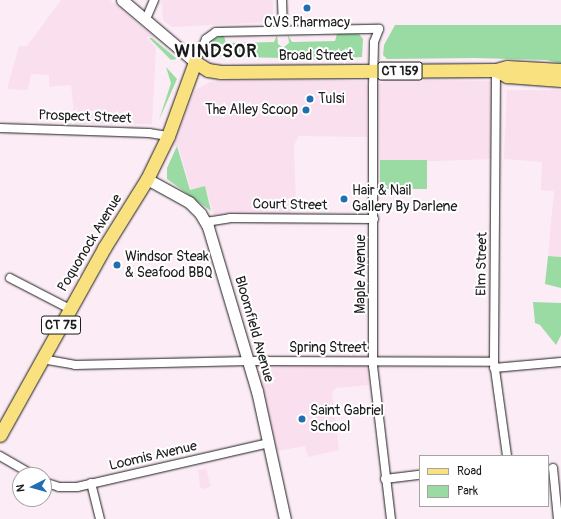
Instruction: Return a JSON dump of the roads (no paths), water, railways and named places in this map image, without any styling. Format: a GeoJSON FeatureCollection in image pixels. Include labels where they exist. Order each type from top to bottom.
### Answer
{"type":"FeatureCollection","features":[{"type":"Feature","properties":{"kind":"main road","name":"CT 159"},"geometry":{"type":"LineString","coordinates":[[122,0],[195,62]]}},
{"type":"Feature","properties":{"kind":"main road","name":"Broad Street"},"geometry":{"type":"LineString","coordinates":[[195,62],[204,68],[217,72],[496,70],[507,67],[561,70]]}},
{"type":"Feature","properties":{"kind":"main road","name":"Poquonock Avenue"},"geometry":{"type":"LineString","coordinates":[[0,435],[70,309],[147,179],[168,136],[195,62]]}},
{"type":"Feature","properties":{"kind":"main road","name":"Broad Street"},"geometry":{"type":"LineString","coordinates":[[496,70],[507,76],[561,80]]}},
{"type":"Feature","properties":{"kind":"main road","name":"Bloomfield Avenue"},"geometry":{"type":"LineString","coordinates":[[147,179],[188,202],[206,222],[249,361],[269,443],[285,519]]}},
{"type":"Feature","properties":{"kind":"street"},"geometry":{"type":"LineString","coordinates":[[146,19],[154,0]]}},
{"type":"Feature","properties":{"kind":"street"},"geometry":{"type":"LineString","coordinates":[[282,0],[283,30]]}},
{"type":"Feature","properties":{"kind":"street","name":"Broad Street"},"geometry":{"type":"LineString","coordinates":[[195,62],[204,42],[213,33],[283,30],[379,29]]}},
{"type":"Feature","properties":{"kind":"street","name":"Maple Avenue"},"geometry":{"type":"LineString","coordinates":[[379,29],[374,39],[373,72],[373,361],[385,479],[391,519]]}},
{"type":"Feature","properties":{"kind":"street","name":"Elm Street"},"geometry":{"type":"LineString","coordinates":[[496,70],[494,365],[507,455]]}},
{"type":"Feature","properties":{"kind":"street","name":"Prospect Street"},"geometry":{"type":"LineString","coordinates":[[0,128],[149,133],[168,136]]}},
{"type":"Feature","properties":{"kind":"street","name":"Court Street"},"geometry":{"type":"LineString","coordinates":[[206,222],[223,218],[374,219]]}},
{"type":"Feature","properties":{"kind":"street"},"geometry":{"type":"LineString","coordinates":[[10,278],[70,309]]}},
{"type":"Feature","properties":{"kind":"street","name":"Spring Street"},"geometry":{"type":"LineString","coordinates":[[42,359],[75,365],[249,361],[373,361],[494,365],[561,362]]}},
{"type":"Feature","properties":{"kind":"street","name":"Loomis Avenue"},"geometry":{"type":"LineString","coordinates":[[52,484],[68,487],[91,483],[269,443]]}},
{"type":"Feature","properties":{"kind":"street"},"geometry":{"type":"LineString","coordinates":[[0,456],[19,467]]}},
{"type":"Feature","properties":{"kind":"street"},"geometry":{"type":"LineString","coordinates":[[554,468],[558,519]]}},
{"type":"Feature","properties":{"kind":"street"},"geometry":{"type":"LineString","coordinates":[[385,479],[419,475]]}},
{"type":"Feature","properties":{"kind":"street"},"geometry":{"type":"LineString","coordinates":[[91,483],[100,519]]}},
{"type":"Feature","properties":{"kind":"place","name":"CVS Pharmacy"},"geometry":{"type":"Point","coordinates":[307,8]}},
{"type":"Feature","properties":{"kind":"place","name":"Tulsi"},"geometry":{"type":"Point","coordinates":[310,99]}},
{"type":"Feature","properties":{"kind":"place","name":"The Alley Scoop"},"geometry":{"type":"Point","coordinates":[306,110]}},
{"type":"Feature","properties":{"kind":"place","name":"Hair & Nail Gallery By Darlene"},"geometry":{"type":"Point","coordinates":[344,199]}},
{"type":"Feature","properties":{"kind":"place","name":"Windsor Steak & Seafood BBQ"},"geometry":{"type":"Point","coordinates":[117,265]}},
{"type":"Feature","properties":{"kind":"place","name":"Saint Gabriel School"},"geometry":{"type":"Point","coordinates":[302,419]}},
{"type":"Feature","properties":{"kind":"district","name":"WINDSOR"},"geometry":{"type":"Point","coordinates":[216,52]}}]}
